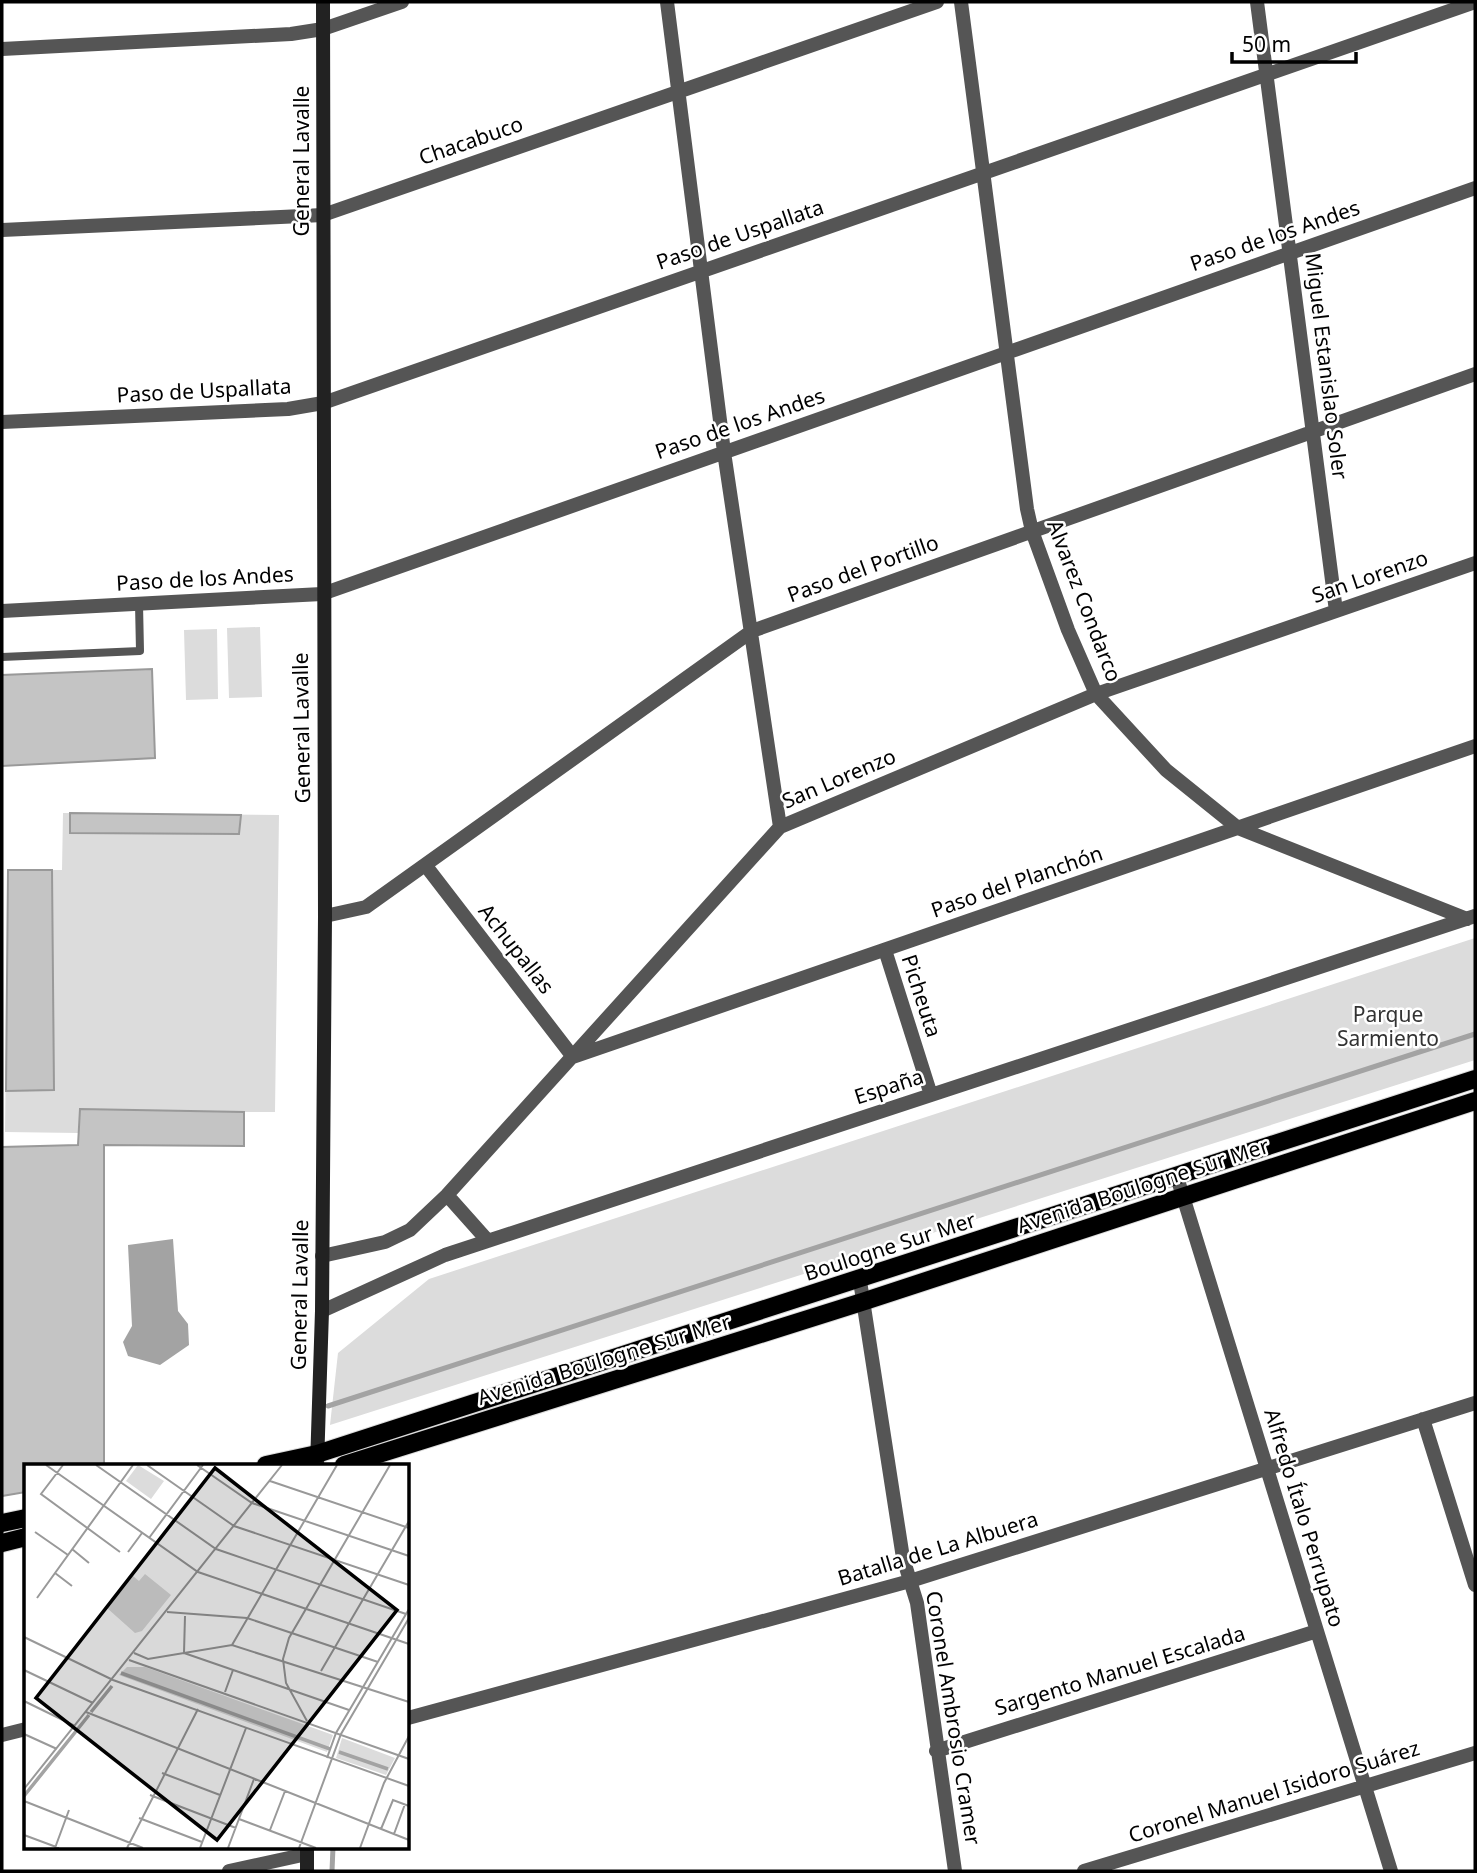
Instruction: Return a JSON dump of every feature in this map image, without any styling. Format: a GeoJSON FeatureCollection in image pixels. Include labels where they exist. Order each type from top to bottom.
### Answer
{"type":"FeatureCollection","features":[{"type":"Feature","properties":{"kind":"main road","name":"General Lavalle"},"geometry":{"type":"LineString","coordinates":[[317,1460],[322,1311],[325,916],[322,594],[323,2]]}},
{"type":"Feature","properties":{"kind":"main road","name":"Boulogne Sur Mer"},"geometry":{"type":"LineString","coordinates":[[317,1460],[1475,1079]]}},
{"type":"Feature","properties":{"kind":"main road","name":"Avenida Boulogne Sur Mer"},"geometry":{"type":"LineString","coordinates":[[347,1464],[862,1302],[1475,1101]]}},
{"type":"Feature","properties":{"kind":"main road"},"geometry":{"type":"LineString","coordinates":[[275,1464],[317,1460]]}},
{"type":"Feature","properties":{"kind":"main road"},"geometry":{"type":"LineString","coordinates":[[2,1523],[24,1518]]}},
{"type":"Feature","properties":{"kind":"main road"},"geometry":{"type":"LineString","coordinates":[[2,1542],[24,1537]]}},
{"type":"Feature","properties":{"kind":"main road"},"geometry":{"type":"LineString","coordinates":[[307,1850],[307,1871]]}},
{"type":"Feature","properties":{"kind":"street"},"geometry":{"type":"LineString","coordinates":[[2,49],[291,34],[323,29],[402,2]]}},
{"type":"Feature","properties":{"kind":"street"},"geometry":{"type":"LineString","coordinates":[[667,2],[724,452],[780,827]]}},
{"type":"Feature","properties":{"kind":"street","name":"Chacabuco"},"geometry":{"type":"LineString","coordinates":[[2,230],[323,215],[937,2]]}},
{"type":"Feature","properties":{"kind":"street","name":"Alvarez Condarco"},"geometry":{"type":"LineString","coordinates":[[961,2],[1023,486],[1032,531],[1068,630],[1096,694],[1167,770],[1238,828],[1471,918]]}},
{"type":"Feature","properties":{"kind":"street","name":"Miguel Estanislao Soler"},"geometry":{"type":"LineString","coordinates":[[1257,2],[1336,611]]}},
{"type":"Feature","properties":{"kind":"street","name":"Paso de Uspallata"},"geometry":{"type":"LineString","coordinates":[[2,422],[288,409],[323,403],[1475,2]]}},
{"type":"Feature","properties":{"kind":"street","name":"Paso de los Andes"},"geometry":{"type":"LineString","coordinates":[[2,611],[322,594],[1475,188]]}},
{"type":"Feature","properties":{"kind":"street","name":"Paso del Portillo"},"geometry":{"type":"LineString","coordinates":[[325,916],[366,907],[752,631],[1313,429],[1475,374]]}},
{"type":"Feature","properties":{"kind":"street","name":"San Lorenzo"},"geometry":{"type":"LineString","coordinates":[[322,1256],[385,1242],[410,1230],[447,1195],[780,827],[1096,694],[1475,563]]}},
{"type":"Feature","properties":{"kind":"street","name":"Paso del Planchón"},"geometry":{"type":"LineString","coordinates":[[573,1057],[1475,746]]}},
{"type":"Feature","properties":{"kind":"street","name":"Achupallas"},"geometry":{"type":"LineString","coordinates":[[426,866],[573,1057]]}},
{"type":"Feature","properties":{"kind":"street","name":"España"},"geometry":{"type":"LineString","coordinates":[[322,1311],[423,1265],[488,1241],[1471,918]]}},
{"type":"Feature","properties":{"kind":"street","name":"Picheuta"},"geometry":{"type":"LineString","coordinates":[[884,950],[931,1095]]}},
{"type":"Feature","properties":{"kind":"street","name":"Alfredo Ítalo Perrupato"},"geometry":{"type":"LineString","coordinates":[[1177,1177],[1391,1871]]}},
{"type":"Feature","properties":{"kind":"street"},"geometry":{"type":"LineString","coordinates":[[447,1195],[488,1241]]}},
{"type":"Feature","properties":{"kind":"street","name":"Coronel Ambrosio Cramer"},"geometry":{"type":"LineString","coordinates":[[860,1281],[903,1558],[917,1604],[955,1871]]}},
{"type":"Feature","properties":{"kind":"street","name":"Batalla de La Albuera"},"geometry":{"type":"LineString","coordinates":[[410,1717],[910,1581],[1475,1403]]}},
{"type":"Feature","properties":{"kind":"street"},"geometry":{"type":"LineString","coordinates":[[1423,1419],[1475,1585]]}},
{"type":"Feature","properties":{"kind":"street","name":"Sargento Manuel Escalada"},"geometry":{"type":"LineString","coordinates":[[936,1751],[1317,1632]]}},
{"type":"Feature","properties":{"kind":"street"},"geometry":{"type":"LineString","coordinates":[[2,1735],[24,1730]]}},
{"type":"Feature","properties":{"kind":"street","name":"Coronel Manuel Isidoro Suárez"},"geometry":{"type":"LineString","coordinates":[[1084,1871],[1475,1753]]}},
{"type":"Feature","properties":{"kind":"street"},"geometry":{"type":"LineString","coordinates":[[229,1871],[307,1850]]}},
{"type":"Feature","properties":{"kind":"lane"},"geometry":{"type":"LineString","coordinates":[[2,657],[140,651],[139,604]]}},
{"type":"Feature","properties":{"kind":"green space"},"geometry":{"type":"Polygon","coordinates":[[[260,627],[262,697],[229,698],[227,628],[260,627]]]}},
{"type":"Feature","properties":{"kind":"green space"},"geometry":{"type":"Polygon","coordinates":[[[217,629],[218,699],[186,700],[184,630],[217,629]]]}},
{"type":"Feature","properties":{"kind":"green space"},"geometry":{"type":"Polygon","coordinates":[[[63,813],[279,815],[275,1112],[244,1112],[244,1146],[78,1145],[78,1133],[5,1132],[8,870],[62,870],[63,813]]]}},
{"type":"Feature","properties":{"kind":"green space","name":"Parque Sarmiento"},"geometry":{"type":"Polygon","coordinates":[[[1475,938],[1475,1060],[330,1425],[338,1353],[429,1279],[1475,938]]]}},
{"type":"Feature","properties":{"kind":"shaded area"},"geometry":{"type":"Polygon","coordinates":[[[173,1239],[178,1311],[188,1324],[189,1345],[160,1365],[128,1356],[123,1342],[132,1326],[128,1245],[173,1239]]]}},
{"type":"Feature","properties":{"kind":"building"},"geometry":{"type":"Polygon","coordinates":[[[152,669],[155,758],[2,766],[2,675],[152,669]]]}},
{"type":"Feature","properties":{"kind":"building"},"geometry":{"type":"Polygon","coordinates":[[[70,813],[241,815],[239,834],[70,833],[70,813]]]}},
{"type":"Feature","properties":{"kind":"building"},"geometry":{"type":"Polygon","coordinates":[[[8,870],[52,870],[54,1090],[6,1091],[8,870]]]}},
{"type":"Feature","properties":{"kind":"building"},"geometry":{"type":"Polygon","coordinates":[[[80,1109],[244,1112],[244,1146],[104,1145],[104,1464],[24,1464],[24,1492],[2,1496],[2,1147],[78,1145],[80,1109]]]}},
{"type":"Feature","properties":{"kind":"waterway"},"geometry":{"type":"LineString","coordinates":[[328,1406],[1475,1034]]}},
{"type":"Feature","properties":{"kind":"waterway"},"geometry":{"type":"LineString","coordinates":[[332,1871],[333,1848]]}}]}
